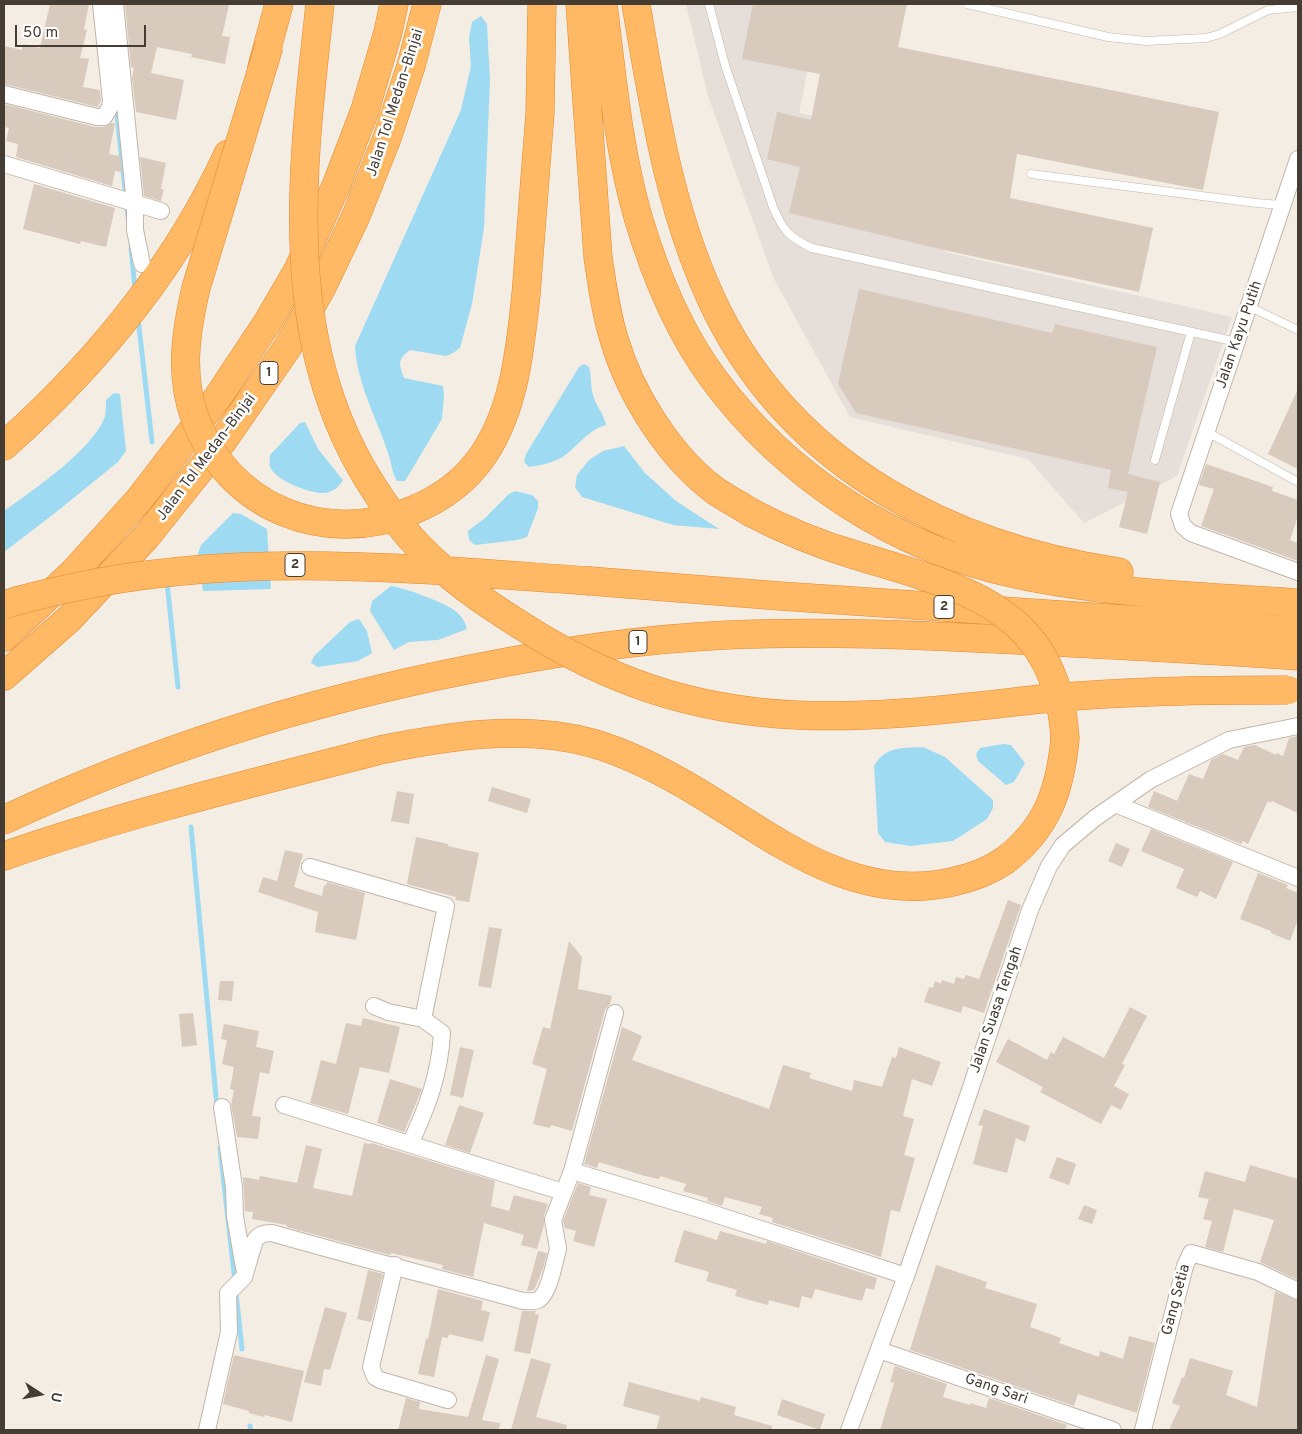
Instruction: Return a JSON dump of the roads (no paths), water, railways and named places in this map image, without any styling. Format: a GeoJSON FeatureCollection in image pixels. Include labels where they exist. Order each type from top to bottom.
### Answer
{"type":"FeatureCollection","features":[{"type":"Feature","properties":{"kind":"highway"},"geometry":{"type":"LineString","coordinates":[[279,4],[269,46],[196,288],[185,347],[185,375],[188,397],[194,418],[203,437],[230,475],[245,488],[282,512],[300,519],[322,523],[360,524],[381,521],[426,505],[448,492],[467,476],[483,455],[505,413],[518,359],[526,295],[540,113],[542,4]]}},
{"type":"Feature","properties":{"kind":"highway"},"geometry":{"type":"LineString","coordinates":[[320,4],[308,124],[303,216],[306,293],[313,341],[334,413],[364,474],[408,535],[435,562],[471,592],[560,650],[598,668],[671,696],[734,710],[795,715],[855,716],[915,713],[1043,699],[1143,692],[1293,690]]}},
{"type":"Feature","properties":{"kind":"highway","name":"Jalan Tol Medan–Binjai"},"geometry":{"type":"LineString","coordinates":[[4,637],[73,573],[138,501],[218,397],[267,323],[298,270],[336,186],[365,110],[388,32],[394,4]]}},
{"type":"Feature","properties":{"kind":"highway","name":"Jalan Tol Medan–Binjai"},"geometry":{"type":"LineString","coordinates":[[4,676],[69,619],[146,537],[222,442],[287,348],[322,288],[356,216],[396,111],[427,4]]}},
{"type":"Feature","properties":{"kind":"highway"},"geometry":{"type":"LineString","coordinates":[[4,856],[104,823],[174,803],[380,750],[413,743],[472,735],[526,733],[569,738],[617,752],[699,792],[779,844],[838,872],[872,882],[908,887],[939,885],[968,879],[996,867],[1018,850],[1036,832],[1048,811],[1057,788],[1063,764],[1063,714],[1050,668],[1037,648],[1021,629],[1003,613],[970,594],[928,576],[855,555],[785,530],[750,512],[716,491],[692,470],[653,422],[638,395],[621,360],[608,314],[598,257],[580,4]]}},
{"type":"Feature","properties":{"kind":"highway"},"geometry":{"type":"LineString","coordinates":[[603,4],[627,172],[649,254],[689,340],[712,377],[757,428],[801,470],[835,496],[876,521],[913,540],[948,555],[1014,574],[1050,581],[1144,592],[1298,603]]}},
{"type":"Feature","properties":{"kind":"highway"},"geometry":{"type":"LineString","coordinates":[[636,4],[664,154],[680,215],[702,277],[717,312],[749,367],[778,402],[816,440],[864,478],[910,506],[959,530],[1010,549],[1078,565],[1115,571],[1298,593]]}},
{"type":"Feature","properties":{"kind":"highway"},"geometry":{"type":"LineString","coordinates":[[4,446],[68,386],[95,356],[132,312],[170,256],[202,205],[242,122],[269,46]]}},
{"type":"Feature","properties":{"kind":"highway","name":"2"},"geometry":{"type":"LineString","coordinates":[[4,605],[63,589],[129,576],[227,567],[345,566],[411,568],[789,597],[1298,631]]}},
{"type":"Feature","properties":{"kind":"highway","name":"1"},"geometry":{"type":"LineString","coordinates":[[4,820],[86,783],[134,764],[263,720],[344,697],[431,677],[590,648],[657,640],[726,635],[868,633],[1298,656]]}},
{"type":"Feature","properties":{"kind":"street"},"geometry":{"type":"LineString","coordinates":[[4,94],[104,117],[110,107],[111,100],[101,4]]}},
{"type":"Feature","properties":{"kind":"street"},"geometry":{"type":"LineString","coordinates":[[115,4],[128,202],[142,264]]}},
{"type":"Feature","properties":{"kind":"street","name":"Jalan Kayu Putih"},"geometry":{"type":"LineString","coordinates":[[1298,159],[1250,307],[1179,510],[1180,522],[1190,533],[1298,572]]}},
{"type":"Feature","properties":{"kind":"street"},"geometry":{"type":"LineString","coordinates":[[4,164],[160,211]]}},
{"type":"Feature","properties":{"kind":"street","name":"Jalan Suasa Tengah"},"geometry":{"type":"LineString","coordinates":[[848,1430],[906,1276],[1040,885],[1049,866],[1063,846],[1095,818],[1150,780],[1224,742],[1241,736],[1298,726]]}},
{"type":"Feature","properties":{"kind":"street"},"geometry":{"type":"LineString","coordinates":[[1115,804],[1298,878]]}},
{"type":"Feature","properties":{"kind":"street"},"geometry":{"type":"LineString","coordinates":[[310,867],[446,906],[423,1019]]}},
{"type":"Feature","properties":{"kind":"street"},"geometry":{"type":"LineString","coordinates":[[374,1006],[388,1012],[423,1019],[442,1033],[441,1052],[428,1106],[410,1144]]}},
{"type":"Feature","properties":{"kind":"street"},"geometry":{"type":"LineString","coordinates":[[207,1430],[229,1332],[228,1293],[239,1281],[255,1240],[266,1233],[272,1233],[348,1255],[395,1265],[523,1301],[540,1300],[547,1290],[558,1248],[553,1220],[572,1171],[615,1013]]}},
{"type":"Feature","properties":{"kind":"street"},"geometry":{"type":"LineString","coordinates":[[284,1106],[563,1192]]}},
{"type":"Feature","properties":{"kind":"street"},"geometry":{"type":"LineString","coordinates":[[222,1107],[234,1187],[239,1281]]}},
{"type":"Feature","properties":{"kind":"street"},"geometry":{"type":"LineString","coordinates":[[572,1171],[702,1210],[906,1276]]}},
{"type":"Feature","properties":{"kind":"street","name":"Gang Setia"},"geometry":{"type":"LineString","coordinates":[[1143,1430],[1184,1266],[1191,1253],[1258,1272],[1298,1291]]}},
{"type":"Feature","properties":{"kind":"street"},"geometry":{"type":"LineString","coordinates":[[395,1265],[371,1367],[372,1373],[380,1380],[448,1400]]}},
{"type":"Feature","properties":{"kind":"street","name":"Gang Sari"},"geometry":{"type":"LineString","coordinates":[[879,1350],[1113,1430]]}},
{"type":"Feature","properties":{"kind":"lane"},"geometry":{"type":"LineString","coordinates":[[709,4],[725,65],[773,207],[782,228],[792,237],[812,248],[1085,310],[1237,342]]}},
{"type":"Feature","properties":{"kind":"lane"},"geometry":{"type":"LineString","coordinates":[[967,4],[1108,37],[1146,41],[1206,38],[1220,34],[1268,10],[1298,7]]}},
{"type":"Feature","properties":{"kind":"lane"},"geometry":{"type":"LineString","coordinates":[[1031,174],[1282,205]]}},
{"type":"Feature","properties":{"kind":"lane"},"geometry":{"type":"LineString","coordinates":[[1250,307],[1298,330]]}},
{"type":"Feature","properties":{"kind":"lane"},"geometry":{"type":"LineString","coordinates":[[1155,460],[1191,332]]}},
{"type":"Feature","properties":{"kind":"lane"},"geometry":{"type":"LineString","coordinates":[[1207,432],[1298,482]]}},
{"type":"Feature","properties":{"kind":"water"},"geometry":{"type":"Polygon","coordinates":[[[481,16],[487,24],[490,80],[484,228],[472,304],[460,348],[446,356],[410,350],[400,362],[404,378],[443,386],[444,396],[442,419],[405,481],[397,481],[364,388],[355,346],[461,110],[471,66],[469,38],[472,22],[481,16]]]}},
{"type":"Feature","properties":{"kind":"water"},"geometry":{"type":"Polygon","coordinates":[[[584,364],[589,367],[593,395],[606,425],[594,430],[564,456],[547,463],[529,467],[524,462],[526,454],[579,367],[584,364]]]}},
{"type":"Feature","properties":{"kind":"water"},"geometry":{"type":"Polygon","coordinates":[[[114,393],[120,394],[126,451],[118,462],[4,552],[4,511],[61,468],[89,442],[99,429],[105,416],[106,400],[114,393]]]}},
{"type":"Feature","properties":{"kind":"water"},"geometry":{"type":"Polygon","coordinates":[[[305,422],[318,449],[343,480],[331,492],[319,493],[294,486],[279,477],[270,467],[270,455],[300,423],[305,422]]]}},
{"type":"Feature","properties":{"kind":"water"},"geometry":{"type":"Polygon","coordinates":[[[624,446],[645,473],[676,501],[719,529],[673,525],[582,497],[575,487],[577,475],[589,460],[603,451],[624,446]]]}},
{"type":"Feature","properties":{"kind":"water"},"geometry":{"type":"Polygon","coordinates":[[[515,491],[532,495],[538,501],[538,508],[527,537],[475,545],[469,540],[468,531],[485,518],[509,494],[515,491]]]}},
{"type":"Feature","properties":{"kind":"water"},"geometry":{"type":"Polygon","coordinates":[[[233,513],[241,514],[267,529],[271,589],[203,591],[197,556],[201,545],[233,513]]]}},
{"type":"Feature","properties":{"kind":"water"},"geometry":{"type":"Polygon","coordinates":[[[391,586],[405,589],[449,607],[461,616],[467,629],[438,640],[409,642],[394,650],[370,611],[372,601],[391,586]]]}},
{"type":"Feature","properties":{"kind":"water"},"geometry":{"type":"Polygon","coordinates":[[[359,619],[367,631],[372,653],[358,661],[318,667],[311,663],[314,656],[350,622],[359,619]]]}},
{"type":"Feature","properties":{"kind":"water"},"geometry":{"type":"Polygon","coordinates":[[[1003,744],[1011,745],[1025,763],[1014,782],[1006,785],[978,761],[976,754],[980,748],[1003,744]]]}},
{"type":"Feature","properties":{"kind":"water"},"geometry":{"type":"Polygon","coordinates":[[[923,747],[945,757],[993,800],[993,808],[987,819],[953,841],[910,846],[885,842],[878,833],[874,766],[878,759],[889,751],[923,747]]]}},
{"type":"Feature","properties":{"kind":"waterway"},"geometry":{"type":"LineString","coordinates":[[116,106],[128,217]]}},
{"type":"Feature","properties":{"kind":"waterway"},"geometry":{"type":"LineString","coordinates":[[131,248],[135,289]]}},
{"type":"Feature","properties":{"kind":"waterway"},"geometry":{"type":"LineString","coordinates":[[138,318],[152,442]]}},
{"type":"Feature","properties":{"kind":"waterway"},"geometry":{"type":"LineString","coordinates":[[167,582],[178,687]]}},
{"type":"Feature","properties":{"kind":"waterway"},"geometry":{"type":"LineString","coordinates":[[191,827],[217,1108]]}},
{"type":"Feature","properties":{"kind":"waterway"},"geometry":{"type":"LineString","coordinates":[[220,1148],[235,1282]]}},
{"type":"Feature","properties":{"kind":"waterway"},"geometry":{"type":"LineString","coordinates":[[236,1293],[242,1349]]}},
{"type":"Feature","properties":{"kind":"waterway"},"geometry":{"type":"LineString","coordinates":[[250,1426],[251,1430]]}}]}
